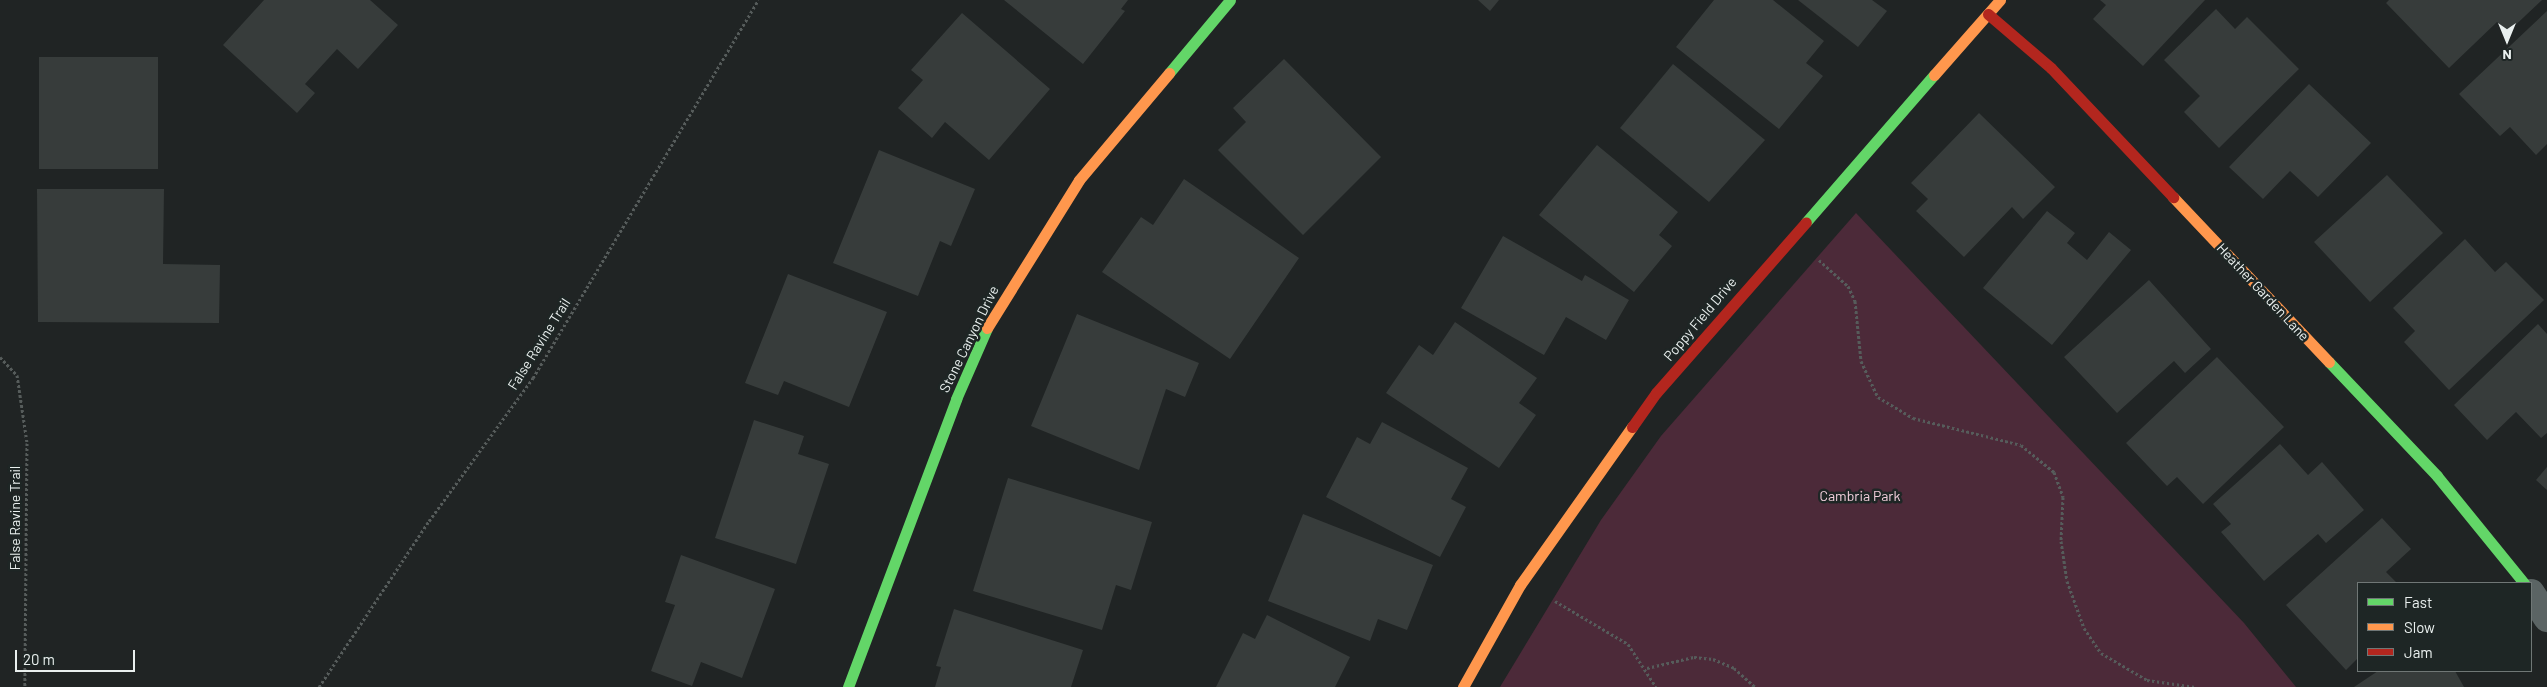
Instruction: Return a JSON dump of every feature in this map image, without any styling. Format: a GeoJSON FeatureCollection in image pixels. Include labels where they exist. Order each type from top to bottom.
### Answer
{"type":"FeatureCollection","features":[{"type":"Feature","properties":{"kind":"street","name":"Stone Canyon Drive"},"geometry":{"type":"LineString","coordinates":[[848,687],[956,399],[990,322],[1079,180],[1230,0]]}},
{"type":"Feature","properties":{"kind":"street","name":"Poppy Field Drive"},"geometry":{"type":"LineString","coordinates":[[1463,687],[1520,585],[1656,393],[2000,0]]}},
{"type":"Feature","properties":{"kind":"street","name":"Heather Garden Lane"},"geometry":{"type":"LineString","coordinates":[[1988,14],[2051,68],[2417,455],[2523,582]]}},
{"type":"Feature","properties":{"kind":"street"},"geometry":{"type":"LineString","coordinates":[[2532,595],[2547,618]]}},
{"type":"Feature","properties":{"kind":"path","name":"False Ravine Trail"},"geometry":{"type":"LineString","coordinates":[[319,687],[429,521],[533,378],[758,0]]}},
{"type":"Feature","properties":{"kind":"path"},"geometry":{"type":"LineString","coordinates":[[1819,260],[1848,286],[1855,301],[1861,361],[1878,397],[1913,418],[2021,445],[2054,472],[2063,497],[2061,541],[2067,581],[2084,628],[2101,653],[2147,680],[2195,687]]}},
{"type":"Feature","properties":{"kind":"path","name":"False Ravine Trail"},"geometry":{"type":"LineString","coordinates":[[0,357],[17,375],[27,443],[25,687]]}},
{"type":"Feature","properties":{"kind":"path"},"geometry":{"type":"LineString","coordinates":[[1555,601],[1614,632],[1647,668],[1656,687]]}},
{"type":"Feature","properties":{"kind":"path"},"geometry":{"type":"LineString","coordinates":[[1647,668],[1694,657],[1713,659],[1734,668],[1755,687]]}},
{"type":"Feature","properties":{"kind":"green space","name":"Cambria Park"},"geometry":{"type":"Polygon","coordinates":[[[1856,213],[2244,623],[2296,687],[1500,687],[1601,520],[1661,436],[1856,213]]]}},
{"type":"Feature","properties":{"kind":"building"},"geometry":{"type":"Polygon","coordinates":[[[264,0],[370,0],[398,25],[358,69],[337,49],[305,84],[315,93],[297,113],[223,45],[264,0]]]}},
{"type":"Feature","properties":{"kind":"building"},"geometry":{"type":"Polygon","coordinates":[[[1004,0],[1128,0],[1121,9],[1125,11],[1083,64],[1004,0]]]}},
{"type":"Feature","properties":{"kind":"building"},"geometry":{"type":"Polygon","coordinates":[[[1478,0],[1499,0],[1490,11],[1478,0]]]}},
{"type":"Feature","properties":{"kind":"building"},"geometry":{"type":"Polygon","coordinates":[[[1714,0],[1773,0],[1824,41],[1806,63],[1823,76],[1779,129],[1676,47],[1714,0]]]}},
{"type":"Feature","properties":{"kind":"building"},"geometry":{"type":"Polygon","coordinates":[[[1798,0],[1872,0],[1887,11],[1858,47],[1798,0]]]}},
{"type":"Feature","properties":{"kind":"building"},"geometry":{"type":"Polygon","coordinates":[[[2100,0],[2205,0],[2143,66],[2093,19],[2106,5],[2100,0]]]}},
{"type":"Feature","properties":{"kind":"building"},"geometry":{"type":"Polygon","coordinates":[[[2389,0],[2542,0],[2507,33],[2497,22],[2449,68],[2386,3],[2389,0]]]}},
{"type":"Feature","properties":{"kind":"building"},"geometry":{"type":"Polygon","coordinates":[[[2216,9],[2235,29],[2247,17],[2299,69],[2219,148],[2184,112],[2200,96],[2164,60],[2216,9]]]}},
{"type":"Feature","properties":{"kind":"building"},"geometry":{"type":"Polygon","coordinates":[[[2547,11],[2547,144],[2536,155],[2510,127],[2500,136],[2459,94],[2547,11]]]}},
{"type":"Feature","properties":{"kind":"building"},"geometry":{"type":"Polygon","coordinates":[[[962,13],[1050,89],[989,160],[945,122],[932,138],[898,108],[923,80],[911,70],[962,13]]]}},
{"type":"Feature","properties":{"kind":"building"},"geometry":{"type":"Polygon","coordinates":[[[39,57],[158,57],[158,169],[39,169],[39,57]]]}},
{"type":"Feature","properties":{"kind":"building"},"geometry":{"type":"Polygon","coordinates":[[[1284,59],[1381,157],[1303,235],[1218,150],[1246,122],[1233,108],[1284,59]]]}},
{"type":"Feature","properties":{"kind":"building"},"geometry":{"type":"Polygon","coordinates":[[[1673,64],[1765,140],[1709,202],[1620,128],[1673,64]]]}},
{"type":"Feature","properties":{"kind":"building"},"geometry":{"type":"Polygon","coordinates":[[[2309,84],[2371,143],[2318,197],[2290,171],[2263,199],[2229,167],[2309,84]]]}},
{"type":"Feature","properties":{"kind":"building"},"geometry":{"type":"Polygon","coordinates":[[[1979,113],[2055,187],[2023,219],[2012,207],[1964,257],[1916,211],[1928,199],[1911,183],[1979,113]]]}},
{"type":"Feature","properties":{"kind":"building"},"geometry":{"type":"Polygon","coordinates":[[[1597,145],[1678,212],[1659,235],[1672,246],[1634,292],[1539,215],[1597,145]]]}},
{"type":"Feature","properties":{"kind":"building"},"geometry":{"type":"Polygon","coordinates":[[[879,150],[975,189],[951,246],[940,241],[918,296],[833,263],[879,150]]]}},
{"type":"Feature","properties":{"kind":"building"},"geometry":{"type":"Polygon","coordinates":[[[2387,175],[2443,233],[2370,302],[2314,242],[2387,175]]]}},
{"type":"Feature","properties":{"kind":"building"},"geometry":{"type":"Polygon","coordinates":[[[1184,179],[1299,258],[1230,359],[1102,272],[1141,217],[1153,225],[1184,179]]]}},
{"type":"Feature","properties":{"kind":"building"},"geometry":{"type":"Polygon","coordinates":[[[37,189],[164,189],[163,264],[220,265],[219,323],[38,322],[37,189]]]}},
{"type":"Feature","properties":{"kind":"building"},"geometry":{"type":"Polygon","coordinates":[[[2047,211],[2075,233],[2067,243],[2087,260],[2109,232],[2131,250],[2052,345],[1983,288],[2047,211]]]}},
{"type":"Feature","properties":{"kind":"building"},"geometry":{"type":"Polygon","coordinates":[[[1503,236],[1582,281],[1585,275],[1629,300],[1606,340],[1566,317],[1544,355],[1461,308],[1503,236]]]}},
{"type":"Feature","properties":{"kind":"building"},"geometry":{"type":"Polygon","coordinates":[[[2465,239],[2495,272],[2506,262],[2544,300],[2449,390],[2404,342],[2415,331],[2393,308],[2465,239]]]}},
{"type":"Feature","properties":{"kind":"building"},"geometry":{"type":"Polygon","coordinates":[[[788,274],[887,312],[849,407],[784,381],[778,395],[745,383],[788,274]]]}},
{"type":"Feature","properties":{"kind":"building"},"geometry":{"type":"Polygon","coordinates":[[[2149,280],[2211,349],[2185,373],[2174,361],[2117,413],[2064,357],[2149,280]]]}},
{"type":"Feature","properties":{"kind":"building"},"geometry":{"type":"Polygon","coordinates":[[[1077,314],[1199,363],[1185,397],[1166,389],[1139,470],[1031,426],[1077,314]]]}},
{"type":"Feature","properties":{"kind":"building"},"geometry":{"type":"Polygon","coordinates":[[[1455,322],[1537,378],[1519,403],[1536,415],[1499,468],[1386,393],[1419,345],[1433,355],[1455,322]]]}},
{"type":"Feature","properties":{"kind":"building"},"geometry":{"type":"Polygon","coordinates":[[[2538,324],[2547,334],[2547,433],[2541,438],[2516,412],[2487,440],[2454,405],[2538,324]]]}},
{"type":"Feature","properties":{"kind":"building"},"geometry":{"type":"Polygon","coordinates":[[[2217,357],[2284,427],[2203,504],[2177,477],[2167,486],[2126,443],[2217,357]]]}},
{"type":"Feature","properties":{"kind":"building"},"geometry":{"type":"Polygon","coordinates":[[[754,420],[804,436],[798,454],[829,464],[796,564],[715,538],[754,420]]]}},
{"type":"Feature","properties":{"kind":"building"},"geometry":{"type":"Polygon","coordinates":[[[1382,422],[1468,468],[1451,499],[1466,507],[1440,557],[1326,497],[1357,437],[1370,444],[1382,422]]]}},
{"type":"Feature","properties":{"kind":"building"},"geometry":{"type":"Polygon","coordinates":[[[2280,444],[2308,475],[2322,462],[2364,510],[2326,543],[2318,534],[2264,581],[2221,532],[2231,524],[2213,504],[2280,444]]]}},
{"type":"Feature","properties":{"kind":"building"},"geometry":{"type":"Polygon","coordinates":[[[2547,467],[2547,490],[2536,480],[2547,467]]]}},
{"type":"Feature","properties":{"kind":"building"},"geometry":{"type":"Polygon","coordinates":[[[1008,478],[1152,522],[1131,590],[1116,585],[1102,630],[973,591],[1008,478]]]}},
{"type":"Feature","properties":{"kind":"building"},"geometry":{"type":"Polygon","coordinates":[[[1303,514],[1433,565],[1407,630],[1378,619],[1370,641],[1268,601],[1303,514]]]}},
{"type":"Feature","properties":{"kind":"building"},"geometry":{"type":"Polygon","coordinates":[[[2382,518],[2411,549],[2386,572],[2396,582],[2357,582],[2357,659],[2346,670],[2286,605],[2382,518]]]}},
{"type":"Feature","properties":{"kind":"building"},"geometry":{"type":"Polygon","coordinates":[[[681,555],[775,589],[742,678],[701,662],[692,686],[651,671],[675,605],[665,602],[681,555]]]}},
{"type":"Feature","properties":{"kind":"building"},"geometry":{"type":"Polygon","coordinates":[[[954,609],[1083,650],[1071,687],[935,687],[941,667],[936,666],[954,609]]]}},
{"type":"Feature","properties":{"kind":"building"},"geometry":{"type":"Polygon","coordinates":[[[1267,615],[1350,657],[1335,687],[1216,687],[1243,633],[1255,639],[1267,615]]]}},
{"type":"Feature","properties":{"kind":"building"},"geometry":{"type":"Polygon","coordinates":[[[2376,672],[2456,672],[2464,687],[2354,687],[2376,672]]]}},
{"type":"Feature","properties":{"kind":"traffic: fast"},"geometry":{"type":"LineString","coordinates":[[1169,73],[1230,0]]}},
{"type":"Feature","properties":{"kind":"traffic: fast"},"geometry":{"type":"LineString","coordinates":[[1806,222],[1934,75]]}},
{"type":"Feature","properties":{"kind":"traffic: fast"},"geometry":{"type":"LineString","coordinates":[[848,687],[956,399],[987,328]]}},
{"type":"Feature","properties":{"kind":"traffic: fast"},"geometry":{"type":"LineString","coordinates":[[2329,362],[2437,476],[2523,582]]}},
{"type":"Feature","properties":{"kind":"traffic: slow"},"geometry":{"type":"LineString","coordinates":[[1934,75],[2000,0]]}},
{"type":"Feature","properties":{"kind":"traffic: slow"},"geometry":{"type":"LineString","coordinates":[[987,328],[1079,180],[1169,73]]}},
{"type":"Feature","properties":{"kind":"traffic: slow"},"geometry":{"type":"LineString","coordinates":[[2173,197],[2329,362]]}},
{"type":"Feature","properties":{"kind":"traffic: slow"},"geometry":{"type":"LineString","coordinates":[[1463,687],[1520,585],[1632,427]]}},
{"type":"Feature","properties":{"kind":"traffic: jam"},"geometry":{"type":"LineString","coordinates":[[1988,14],[2051,68],[2173,197]]}},
{"type":"Feature","properties":{"kind":"traffic: jam"},"geometry":{"type":"LineString","coordinates":[[1632,427],[1656,393],[1806,222]]}}]}
